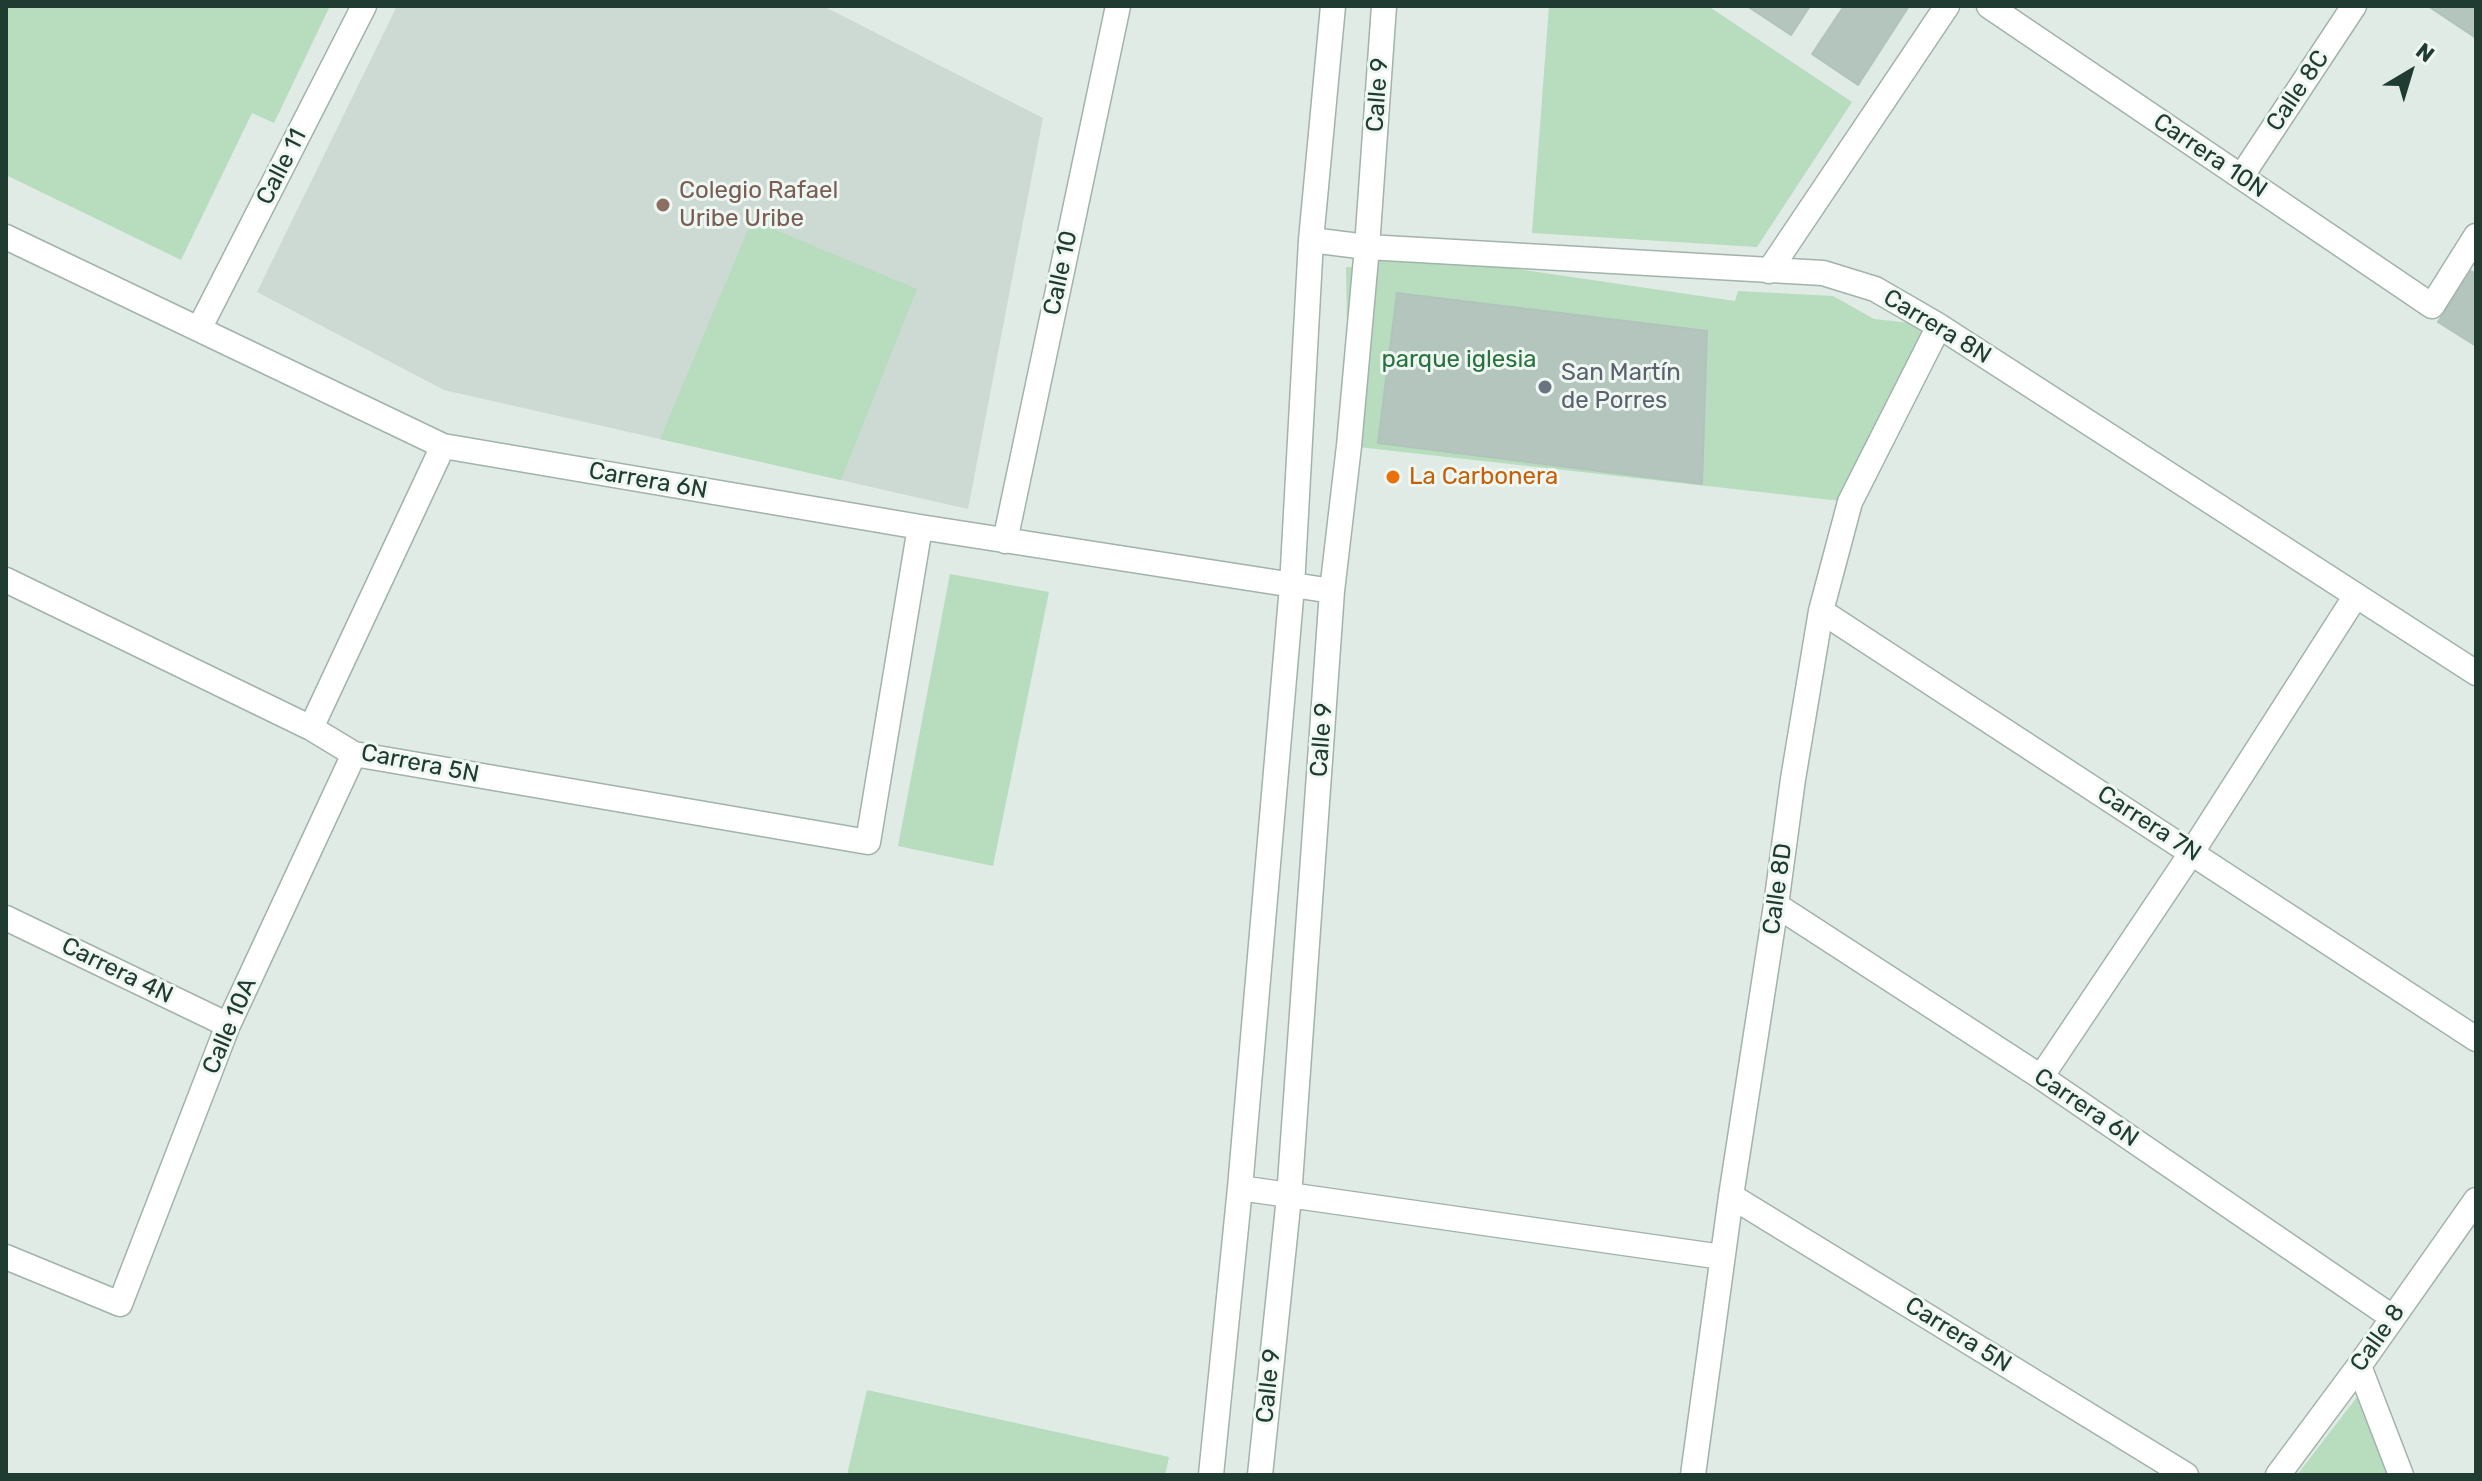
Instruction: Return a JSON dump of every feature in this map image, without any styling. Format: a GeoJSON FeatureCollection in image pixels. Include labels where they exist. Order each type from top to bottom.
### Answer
{"type":"FeatureCollection","features":[{"type":"Feature","properties":{"kind":"street","name":"Calle 11"},"geometry":{"type":"LineString","coordinates":[[199,329],[364,6]]}},
{"type":"Feature","properties":{"kind":"street","name":"Calle 10"},"geometry":{"type":"LineString","coordinates":[[1005,541],[1118,6]]}},
{"type":"Feature","properties":{"kind":"street","name":"Calle 9"},"geometry":{"type":"LineString","coordinates":[[1211,1475],[1240,1188],[1292,586],[1311,240],[1333,6]]}},
{"type":"Feature","properties":{"kind":"street","name":"Calle 9"},"geometry":{"type":"LineString","coordinates":[[1260,1475],[1289,1197],[1332,591],[1367,247],[1384,6]]}},
{"type":"Feature","properties":{"kind":"street"},"geometry":{"type":"LineString","coordinates":[[1769,271],[1947,6]]}},
{"type":"Feature","properties":{"kind":"street","name":"Carrera 10N"},"geometry":{"type":"LineString","coordinates":[[1989,6],[2024,16],[2241,177],[2432,306],[2476,236]]}},
{"type":"Feature","properties":{"kind":"street","name":"Calle 8C"},"geometry":{"type":"LineString","coordinates":[[2241,177],[2354,6]]}},
{"type":"Feature","properties":{"kind":"street","name":"Carrera 6N"},"geometry":{"type":"LineString","coordinates":[[6,237],[443,446],[1005,541],[1332,591]]}},
{"type":"Feature","properties":{"kind":"street","name":"Carrera 8N"},"geometry":{"type":"LineString","coordinates":[[1311,240],[1367,247],[1823,273],[1875,289],[1939,326],[2476,673]]}},
{"type":"Feature","properties":{"kind":"street","name":"Calle 8D"},"geometry":{"type":"LineString","coordinates":[[1693,1475],[1731,1196],[1821,611],[1850,502],[1939,326]]}},
{"type":"Feature","properties":{"kind":"street"},"geometry":{"type":"LineString","coordinates":[[311,728],[443,446]]}},
{"type":"Feature","properties":{"kind":"street","name":"Carrera 5N"},"geometry":{"type":"LineString","coordinates":[[6,580],[311,728],[354,754],[868,842],[920,527]]}},
{"type":"Feature","properties":{"kind":"street"},"geometry":{"type":"LineString","coordinates":[[2041,1077],[2192,852],[2355,597]]}},
{"type":"Feature","properties":{"kind":"street","name":"Carrera 7N"},"geometry":{"type":"LineString","coordinates":[[1821,611],[2476,1039]]}},
{"type":"Feature","properties":{"kind":"street","name":"Calle 10A"},"geometry":{"type":"LineString","coordinates":[[6,1257],[120,1304],[228,1025],[354,754]]}},
{"type":"Feature","properties":{"kind":"street","name":"Carrera 6N"},"geometry":{"type":"LineString","coordinates":[[1776,905],[2041,1077],[2392,1317]]}},
{"type":"Feature","properties":{"kind":"street","name":"Carrera 4N"},"geometry":{"type":"LineString","coordinates":[[6,918],[228,1025]]}},
{"type":"Feature","properties":{"kind":"street"},"geometry":{"type":"LineString","coordinates":[[1240,1188],[1722,1257]]}},
{"type":"Feature","properties":{"kind":"street","name":"Carrera 5N"},"geometry":{"type":"LineString","coordinates":[[1731,1196],[2186,1475]]}},
{"type":"Feature","properties":{"kind":"street","name":"Calle 8"},"geometry":{"type":"LineString","coordinates":[[2278,1475],[2476,1200]]}},
{"type":"Feature","properties":{"kind":"street"},"geometry":{"type":"LineString","coordinates":[[2359,1366],[2401,1475]]}},
{"type":"Feature","properties":{"kind":"shaded area","name":"Colegio Rafael Uribe Uribe"},"geometry":{"type":"Polygon","coordinates":[[[397,6],[823,6],[1043,118],[968,509],[444,390],[257,292],[397,6]]]}},
{"type":"Feature","properties":{"kind":"green space"},"geometry":{"type":"Polygon","coordinates":[[[6,6],[330,6],[274,123],[252,113],[181,260],[6,175],[6,6]]]}},
{"type":"Feature","properties":{"kind":"green space"},"geometry":{"type":"Polygon","coordinates":[[[1549,6],[1708,6],[1852,102],[1757,247],[1532,233],[1549,6]]]}},
{"type":"Feature","properties":{"kind":"green space"},"geometry":{"type":"Polygon","coordinates":[[[752,220],[917,289],[841,480],[660,439],[752,220]]]}},
{"type":"Feature","properties":{"kind":"green space","name":"parque iglesia"},"geometry":{"type":"Polygon","coordinates":[[[1367,247],[1735,301],[1738,291],[1833,296],[1874,319],[1939,326],[1850,502],[1349,446],[1346,267],[1365,268],[1367,247]]]}},
{"type":"Feature","properties":{"kind":"green space"},"geometry":{"type":"Polygon","coordinates":[[[950,574],[1049,592],[993,866],[898,846],[950,574]]]}},
{"type":"Feature","properties":{"kind":"green space"},"geometry":{"type":"Polygon","coordinates":[[[867,1390],[1169,1457],[1165,1475],[847,1475],[867,1390]]]}},
{"type":"Feature","properties":{"kind":"green space"},"geometry":{"type":"Polygon","coordinates":[[[2357,1397],[2388,1475],[2297,1475],[2357,1397]]]}},
{"type":"Feature","properties":{"kind":"building"},"geometry":{"type":"Polygon","coordinates":[[[1747,6],[1810,6],[1791,35],[1747,6]]]}},
{"type":"Feature","properties":{"kind":"building"},"geometry":{"type":"Polygon","coordinates":[[[1844,6],[1909,6],[1858,85],[1812,54],[1844,6]]]}},
{"type":"Feature","properties":{"kind":"building"},"geometry":{"type":"Polygon","coordinates":[[[2428,6],[2476,6],[2476,38],[2428,6]]]}},
{"type":"Feature","properties":{"kind":"building"},"geometry":{"type":"Polygon","coordinates":[[[2471,271],[2476,274],[2476,346],[2438,322],[2471,271]]]}},
{"type":"Feature","properties":{"kind":"building","name":"San Martín de Porres"},"geometry":{"type":"Polygon","coordinates":[[[1397,293],[1707,331],[1702,484],[1378,443],[1397,293]]]}},
{"type":"Feature","properties":{"kind":"place","name":"Colegio Rafael Uribe Uribe"},"geometry":{"type":"Point","coordinates":[663,205]}},
{"type":"Feature","properties":{"kind":"place","name":"San Martín de Porres"},"geometry":{"type":"Point","coordinates":[1545,387]}},
{"type":"Feature","properties":{"kind":"place","name":"La Carbonera"},"geometry":{"type":"Point","coordinates":[1393,477]}}]}
